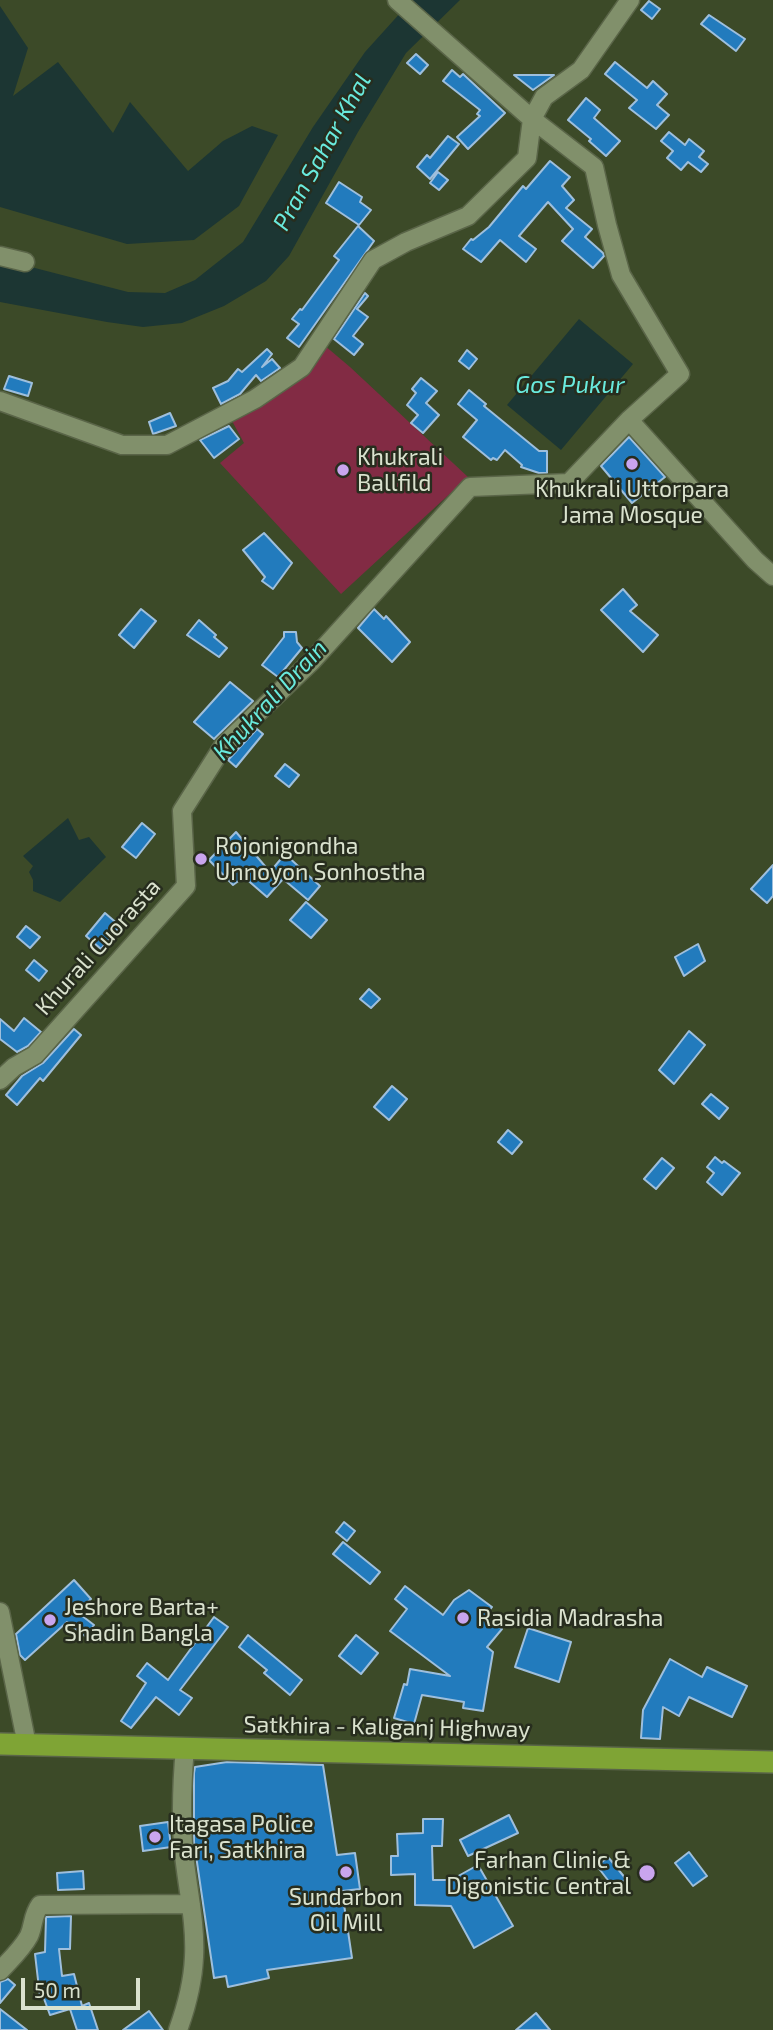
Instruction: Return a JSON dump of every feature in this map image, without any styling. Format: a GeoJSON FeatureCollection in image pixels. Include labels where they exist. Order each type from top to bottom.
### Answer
{"type":"FeatureCollection","features":[{"type":"Feature","properties":{"kind":"highway","name":"Satkhira - Kaliganj Highway"},"geometry":{"type":"LineString","coordinates":[[0,1744],[773,1762]]}},
{"type":"Feature","properties":{"kind":"street"},"geometry":{"type":"LineString","coordinates":[[397,0],[532,119]]}},
{"type":"Feature","properties":{"kind":"street"},"geometry":{"type":"LineString","coordinates":[[0,401],[122,444],[167,445],[255,399],[302,367],[373,260],[406,242],[468,216],[527,158],[532,119],[544,97],[581,70],[630,0]]}},
{"type":"Feature","properties":{"kind":"street","name":"Khurali Cuorasta"},"geometry":{"type":"LineString","coordinates":[[0,1080],[14,1067],[35,1055],[186,886],[182,811],[224,745],[312,661],[470,487],[569,483],[629,420],[680,374],[621,275],[594,167],[532,119]]}},
{"type":"Feature","properties":{"kind":"street"},"geometry":{"type":"LineString","coordinates":[[0,256],[24,262]]}},
{"type":"Feature","properties":{"kind":"street"},"geometry":{"type":"LineString","coordinates":[[629,420],[755,560],[773,576]]}},
{"type":"Feature","properties":{"kind":"street"},"geometry":{"type":"LineString","coordinates":[[0,1612],[27,1745]]}},
{"type":"Feature","properties":{"kind":"street"},"geometry":{"type":"LineString","coordinates":[[178,2030],[194,1957],[191,1904],[183,1847],[181,1793],[185,1748]]}},
{"type":"Feature","properties":{"kind":"street"},"geometry":{"type":"LineString","coordinates":[[0,1970],[18,1952],[30,1934],[33,1914],[40,1905],[191,1904]]}},
{"type":"Feature","properties":{"kind":"shaded area","name":"Khukrali Ballfild"},"geometry":{"type":"Polygon","coordinates":[[[324,345],[468,477],[341,594],[220,463],[244,443],[231,419],[324,345]]]}},
{"type":"Feature","properties":{"kind":"water","name":"Pran Sahar Khal"},"geometry":{"type":"Polygon","coordinates":[[[412,0],[460,0],[406,53],[358,132],[289,256],[266,281],[224,306],[182,323],[143,327],[0,302],[0,259],[128,292],[165,293],[195,280],[243,242],[313,127],[365,52],[412,0]]]}},
{"type":"Feature","properties":{"kind":"water"},"geometry":{"type":"Polygon","coordinates":[[[0,6],[28,48],[13,96],[58,62],[113,133],[130,102],[188,171],[223,141],[252,126],[278,135],[239,206],[194,240],[127,244],[0,207],[0,6]]]}},
{"type":"Feature","properties":{"kind":"water","name":"Gos Pukur"},"geometry":{"type":"Polygon","coordinates":[[[579,319],[633,364],[561,450],[507,405],[579,319]]]}},
{"type":"Feature","properties":{"kind":"water"},"geometry":{"type":"Polygon","coordinates":[[[68,818],[79,840],[89,837],[106,857],[60,902],[33,891],[33,880],[29,872],[33,866],[23,856],[68,818]]]}},
{"type":"Feature","properties":{"kind":"building"},"geometry":{"type":"Polygon","coordinates":[[[649,1],[660,9],[652,19],[641,10],[649,1]]]}},
{"type":"Feature","properties":{"kind":"building"},"geometry":{"type":"Polygon","coordinates":[[[709,15],[745,39],[736,51],[701,24],[709,15]]]}},
{"type":"Feature","properties":{"kind":"building"},"geometry":{"type":"Polygon","coordinates":[[[416,54],[428,65],[420,74],[407,63],[416,54]]]}},
{"type":"Feature","properties":{"kind":"building"},"geometry":{"type":"Polygon","coordinates":[[[615,62],[647,88],[653,81],[667,94],[657,105],[669,115],[656,129],[629,108],[637,100],[605,74],[615,62]]]}},
{"type":"Feature","properties":{"kind":"building"},"geometry":{"type":"Polygon","coordinates":[[[452,70],[460,77],[463,74],[505,113],[468,149],[457,137],[480,116],[477,114],[480,110],[443,81],[452,70]]]}},
{"type":"Feature","properties":{"kind":"building"},"geometry":{"type":"Polygon","coordinates":[[[514,75],[554,75],[533,90],[514,75]]]}},
{"type":"Feature","properties":{"kind":"building"},"geometry":{"type":"Polygon","coordinates":[[[586,98],[600,110],[594,118],[620,141],[606,156],[568,120],[586,98]]]}},
{"type":"Feature","properties":{"kind":"building"},"geometry":{"type":"Polygon","coordinates":[[[669,132],[685,145],[689,139],[704,151],[699,157],[708,164],[701,172],[688,162],[681,170],[667,158],[673,151],[661,141],[669,132]]]}},
{"type":"Feature","properties":{"kind":"building"},"geometry":{"type":"Polygon","coordinates":[[[448,136],[459,144],[430,179],[417,167],[427,155],[430,158],[448,136]]]}},
{"type":"Feature","properties":{"kind":"building"},"geometry":{"type":"Polygon","coordinates":[[[550,161],[570,177],[562,186],[574,200],[566,208],[592,229],[585,237],[603,253],[604,256],[593,268],[562,241],[573,229],[548,202],[519,236],[536,249],[526,262],[500,240],[481,262],[463,249],[471,239],[489,227],[523,186],[526,189],[550,161]]]}},
{"type":"Feature","properties":{"kind":"building"},"geometry":{"type":"Polygon","coordinates":[[[438,172],[448,180],[439,190],[430,183],[438,172]]]}},
{"type":"Feature","properties":{"kind":"building"},"geometry":{"type":"Polygon","coordinates":[[[339,182],[362,197],[360,202],[371,210],[359,225],[326,203],[339,182]]]}},
{"type":"Feature","properties":{"kind":"building"},"geometry":{"type":"Polygon","coordinates":[[[358,226],[374,241],[299,347],[287,338],[299,324],[292,319],[302,310],[339,260],[334,256],[358,226]]]}},
{"type":"Feature","properties":{"kind":"building"},"geometry":{"type":"Polygon","coordinates":[[[365,293],[368,296],[357,309],[368,317],[353,336],[363,344],[354,355],[334,339],[365,293]]]}},
{"type":"Feature","properties":{"kind":"building"},"geometry":{"type":"Polygon","coordinates":[[[267,349],[272,354],[262,367],[272,359],[280,368],[261,381],[256,375],[240,394],[221,404],[213,388],[228,381],[238,369],[242,372],[267,349]]]}},
{"type":"Feature","properties":{"kind":"building"},"geometry":{"type":"Polygon","coordinates":[[[467,350],[477,359],[469,369],[459,361],[467,350]]]}},
{"type":"Feature","properties":{"kind":"building"},"geometry":{"type":"Polygon","coordinates":[[[9,376],[32,383],[28,396],[4,389],[9,376]]]}},
{"type":"Feature","properties":{"kind":"building"},"geometry":{"type":"Polygon","coordinates":[[[421,378],[437,391],[426,403],[439,415],[423,433],[411,423],[418,415],[407,405],[416,393],[412,389],[421,378]]]}},
{"type":"Feature","properties":{"kind":"building"},"geometry":{"type":"Polygon","coordinates":[[[469,390],[486,404],[484,406],[539,451],[547,451],[547,473],[521,467],[505,450],[497,460],[491,460],[463,437],[477,420],[458,404],[469,390]]]}},
{"type":"Feature","properties":{"kind":"building"},"geometry":{"type":"Polygon","coordinates":[[[170,413],[176,426],[153,434],[149,422],[170,413]]]}},
{"type":"Feature","properties":{"kind":"building"},"geometry":{"type":"Polygon","coordinates":[[[229,426],[239,439],[214,458],[200,440],[229,426]]]}},
{"type":"Feature","properties":{"kind":"building","name":"Khukrali Uttorpara Jama Mosque"},"geometry":{"type":"Polygon","coordinates":[[[629,437],[665,477],[632,503],[601,466],[629,437]]]}},
{"type":"Feature","properties":{"kind":"building"},"geometry":{"type":"Polygon","coordinates":[[[264,533],[292,563],[273,589],[262,581],[265,577],[243,550],[264,533]]]}},
{"type":"Feature","properties":{"kind":"building"},"geometry":{"type":"Polygon","coordinates":[[[623,589],[637,605],[630,611],[658,635],[643,652],[601,610],[623,589]]]}},
{"type":"Feature","properties":{"kind":"building"},"geometry":{"type":"Polygon","coordinates":[[[141,609],[156,621],[134,648],[119,635],[141,609]]]}},
{"type":"Feature","properties":{"kind":"building"},"geometry":{"type":"Polygon","coordinates":[[[374,609],[384,619],[386,616],[410,642],[392,662],[358,628],[374,609]]]}},
{"type":"Feature","properties":{"kind":"building"},"geometry":{"type":"Polygon","coordinates":[[[199,620],[227,648],[219,657],[187,635],[199,620]]]}},
{"type":"Feature","properties":{"kind":"building"},"geometry":{"type":"Polygon","coordinates":[[[284,632],[296,632],[297,642],[302,648],[278,677],[262,665],[284,637],[284,632]]]}},
{"type":"Feature","properties":{"kind":"building"},"geometry":{"type":"Polygon","coordinates":[[[230,682],[253,701],[214,739],[194,722],[230,682]]]}},
{"type":"Feature","properties":{"kind":"building"},"geometry":{"type":"Polygon","coordinates":[[[257,729],[263,734],[236,767],[228,760],[257,729]]]}},
{"type":"Feature","properties":{"kind":"building"},"geometry":{"type":"Polygon","coordinates":[[[285,764],[299,775],[289,787],[275,776],[285,764]]]}},
{"type":"Feature","properties":{"kind":"building"},"geometry":{"type":"Polygon","coordinates":[[[142,823],[155,834],[136,858],[122,847],[142,823]]]}},
{"type":"Feature","properties":{"kind":"building"},"geometry":{"type":"Polygon","coordinates":[[[236,832],[270,872],[285,854],[320,886],[308,900],[283,879],[267,897],[244,877],[233,885],[209,860],[236,832]]]}},
{"type":"Feature","properties":{"kind":"building"},"geometry":{"type":"Polygon","coordinates":[[[773,865],[773,896],[767,903],[751,889],[773,865]]]}},
{"type":"Feature","properties":{"kind":"building"},"geometry":{"type":"Polygon","coordinates":[[[306,902],[327,920],[311,938],[290,920],[306,902]]]}},
{"type":"Feature","properties":{"kind":"building"},"geometry":{"type":"Polygon","coordinates":[[[105,913],[120,926],[101,949],[86,936],[105,913]]]}},
{"type":"Feature","properties":{"kind":"building"},"geometry":{"type":"Polygon","coordinates":[[[26,926],[40,937],[30,948],[17,937],[26,926]]]}},
{"type":"Feature","properties":{"kind":"building"},"geometry":{"type":"Polygon","coordinates":[[[698,944],[705,961],[684,976],[675,957],[698,944]]]}},
{"type":"Feature","properties":{"kind":"building"},"geometry":{"type":"Polygon","coordinates":[[[34,960],[47,971],[39,981],[26,970],[34,960]]]}},
{"type":"Feature","properties":{"kind":"building"},"geometry":{"type":"Polygon","coordinates":[[[369,989],[380,999],[371,1008],[360,999],[369,989]]]}},
{"type":"Feature","properties":{"kind":"building"},"geometry":{"type":"Polygon","coordinates":[[[24,1018],[41,1032],[28,1046],[17,1052],[0,1039],[0,1019],[14,1031],[24,1018]]]}},
{"type":"Feature","properties":{"kind":"building"},"geometry":{"type":"Polygon","coordinates":[[[74,1029],[81,1035],[43,1081],[40,1078],[17,1105],[6,1095],[22,1076],[43,1063],[74,1029]]]}},
{"type":"Feature","properties":{"kind":"building"},"geometry":{"type":"Polygon","coordinates":[[[689,1031],[705,1045],[674,1084],[659,1070],[689,1031]]]}},
{"type":"Feature","properties":{"kind":"building"},"geometry":{"type":"Polygon","coordinates":[[[392,1086],[407,1099],[389,1120],[374,1107],[392,1086]]]}},
{"type":"Feature","properties":{"kind":"building"},"geometry":{"type":"Polygon","coordinates":[[[711,1094],[728,1108],[719,1119],[702,1104],[711,1094]]]}},
{"type":"Feature","properties":{"kind":"building"},"geometry":{"type":"Polygon","coordinates":[[[508,1130],[522,1142],[512,1154],[498,1142],[508,1130]]]}},
{"type":"Feature","properties":{"kind":"building"},"geometry":{"type":"Polygon","coordinates":[[[715,1157],[740,1173],[722,1195],[707,1182],[714,1173],[707,1167],[715,1157]]]}},
{"type":"Feature","properties":{"kind":"building"},"geometry":{"type":"Polygon","coordinates":[[[662,1158],[674,1168],[656,1189],[644,1179],[662,1158]]]}},
{"type":"Feature","properties":{"kind":"building"},"geometry":{"type":"Polygon","coordinates":[[[344,1522],[355,1531],[347,1541],[336,1532],[344,1522]]]}},
{"type":"Feature","properties":{"kind":"building"},"geometry":{"type":"Polygon","coordinates":[[[343,1542],[380,1572],[370,1584],[333,1554],[343,1542]]]}},
{"type":"Feature","properties":{"kind":"building","name":"Jeshore Barta+ Shadin Bangla"},"geometry":{"type":"Polygon","coordinates":[[[74,1580],[91,1599],[77,1612],[94,1625],[86,1637],[67,1622],[25,1660],[20,1655],[16,1634],[74,1580]]]}},
{"type":"Feature","properties":{"kind":"building"},"geometry":{"type":"Polygon","coordinates":[[[405,1586],[443,1615],[454,1600],[469,1590],[492,1607],[485,1616],[502,1629],[487,1647],[493,1652],[483,1711],[463,1708],[464,1702],[422,1695],[414,1724],[394,1718],[404,1684],[407,1685],[410,1669],[450,1676],[390,1631],[407,1609],[395,1599],[405,1586]]]}},
{"type":"Feature","properties":{"kind":"building"},"geometry":{"type":"Polygon","coordinates":[[[214,1617],[228,1627],[180,1690],[192,1698],[179,1715],[156,1697],[131,1728],[121,1721],[146,1683],[137,1676],[147,1663],[168,1680],[214,1617]]]}},
{"type":"Feature","properties":{"kind":"building"},"geometry":{"type":"Polygon","coordinates":[[[528,1628],[571,1642],[559,1682],[515,1667],[528,1628]]]}},
{"type":"Feature","properties":{"kind":"building"},"geometry":{"type":"Polygon","coordinates":[[[248,1635],[302,1680],[290,1695],[264,1673],[267,1670],[239,1647],[248,1635]]]}},
{"type":"Feature","properties":{"kind":"building"},"geometry":{"type":"Polygon","coordinates":[[[356,1635],[378,1653],[361,1674],[339,1656],[356,1635]]]}},
{"type":"Feature","properties":{"kind":"building"},"geometry":{"type":"Polygon","coordinates":[[[670,1659],[702,1677],[707,1667],[747,1686],[732,1717],[689,1697],[679,1716],[663,1707],[660,1739],[641,1738],[643,1710],[670,1659]]]}},
{"type":"Feature","properties":{"kind":"building"},"geometry":{"type":"Polygon","coordinates":[[[227,1762],[323,1765],[337,1855],[355,1853],[360,1889],[342,1891],[352,1958],[267,1970],[269,1978],[228,1987],[226,1976],[214,1978],[194,1842],[194,1773],[195,1767],[227,1762]]]}},
{"type":"Feature","properties":{"kind":"building"},"geometry":{"type":"Polygon","coordinates":[[[509,1815],[518,1833],[468,1856],[460,1840],[509,1815]]]}},
{"type":"Feature","properties":{"kind":"building"},"geometry":{"type":"Polygon","coordinates":[[[423,1819],[443,1819],[442,1846],[432,1846],[433,1880],[451,1880],[478,1865],[513,1926],[474,1948],[451,1906],[415,1905],[415,1874],[391,1875],[391,1856],[398,1856],[397,1834],[423,1833],[423,1819]]]}},
{"type":"Feature","properties":{"kind":"building","name":"Itagasa Police Fari, Satkhira"},"geometry":{"type":"Polygon","coordinates":[[[168,1822],[171,1847],[143,1851],[140,1826],[168,1822]]]}},
{"type":"Feature","properties":{"kind":"building"},"geometry":{"type":"Polygon","coordinates":[[[689,1852],[707,1876],[693,1886],[675,1863],[689,1852]]]}},
{"type":"Feature","properties":{"kind":"building"},"geometry":{"type":"Polygon","coordinates":[[[608,1857],[626,1879],[614,1888],[597,1866],[608,1857]]]}},
{"type":"Feature","properties":{"kind":"building"},"geometry":{"type":"Polygon","coordinates":[[[83,1871],[84,1889],[58,1890],[57,1873],[83,1871]]]}},
{"type":"Feature","properties":{"kind":"building"},"geometry":{"type":"Polygon","coordinates":[[[71,1916],[70,1949],[59,1949],[62,1976],[74,1974],[82,2006],[89,2003],[98,2030],[77,2030],[70,2009],[50,2015],[43,1996],[40,1997],[35,1954],[45,1952],[46,1917],[71,1916]]]}},
{"type":"Feature","properties":{"kind":"building"},"geometry":{"type":"Polygon","coordinates":[[[8,1979],[15,1985],[0,2003],[0,1982],[8,1979]]]}},
{"type":"Feature","properties":{"kind":"building"},"geometry":{"type":"Polygon","coordinates":[[[0,2009],[27,2030],[0,2030],[0,2009]]]}},
{"type":"Feature","properties":{"kind":"building"},"geometry":{"type":"Polygon","coordinates":[[[149,2011],[163,2030],[123,2030],[149,2011]]]}},
{"type":"Feature","properties":{"kind":"building"},"geometry":{"type":"Polygon","coordinates":[[[536,2013],[550,2030],[516,2030],[536,2013]]]}},
{"type":"Feature","properties":{"kind":"place","name":"Khukrali Uttorpara Jama Mosque"},"geometry":{"type":"Point","coordinates":[632,464]}},
{"type":"Feature","properties":{"kind":"place","name":"Khukrali Ballfild"},"geometry":{"type":"Point","coordinates":[343,470]}},
{"type":"Feature","properties":{"kind":"place","name":"Rojonigondha Unnoyon Sonhostha"},"geometry":{"type":"Point","coordinates":[201,859]}},
{"type":"Feature","properties":{"kind":"place","name":"Rasidia Madrasha"},"geometry":{"type":"Point","coordinates":[463,1618]}},
{"type":"Feature","properties":{"kind":"place","name":"Jeshore Barta+ Shadin Bangla"},"geometry":{"type":"Point","coordinates":[50,1620]}},
{"type":"Feature","properties":{"kind":"place","name":"Itagasa Police Fari, Satkhira"},"geometry":{"type":"Point","coordinates":[155,1837]}},
{"type":"Feature","properties":{"kind":"place","name":"Sundarbon Oil Mill"},"geometry":{"type":"Point","coordinates":[346,1872]}},
{"type":"Feature","properties":{"kind":"place","name":"Farhan Clinic & Digonistic Central"},"geometry":{"type":"Point","coordinates":[647,1873]}},
{"type":"Feature","properties":{"kind":"water label","name":"Khukrali Drain"},"geometry":{"type":"Point","coordinates":[270,700]}}]}
